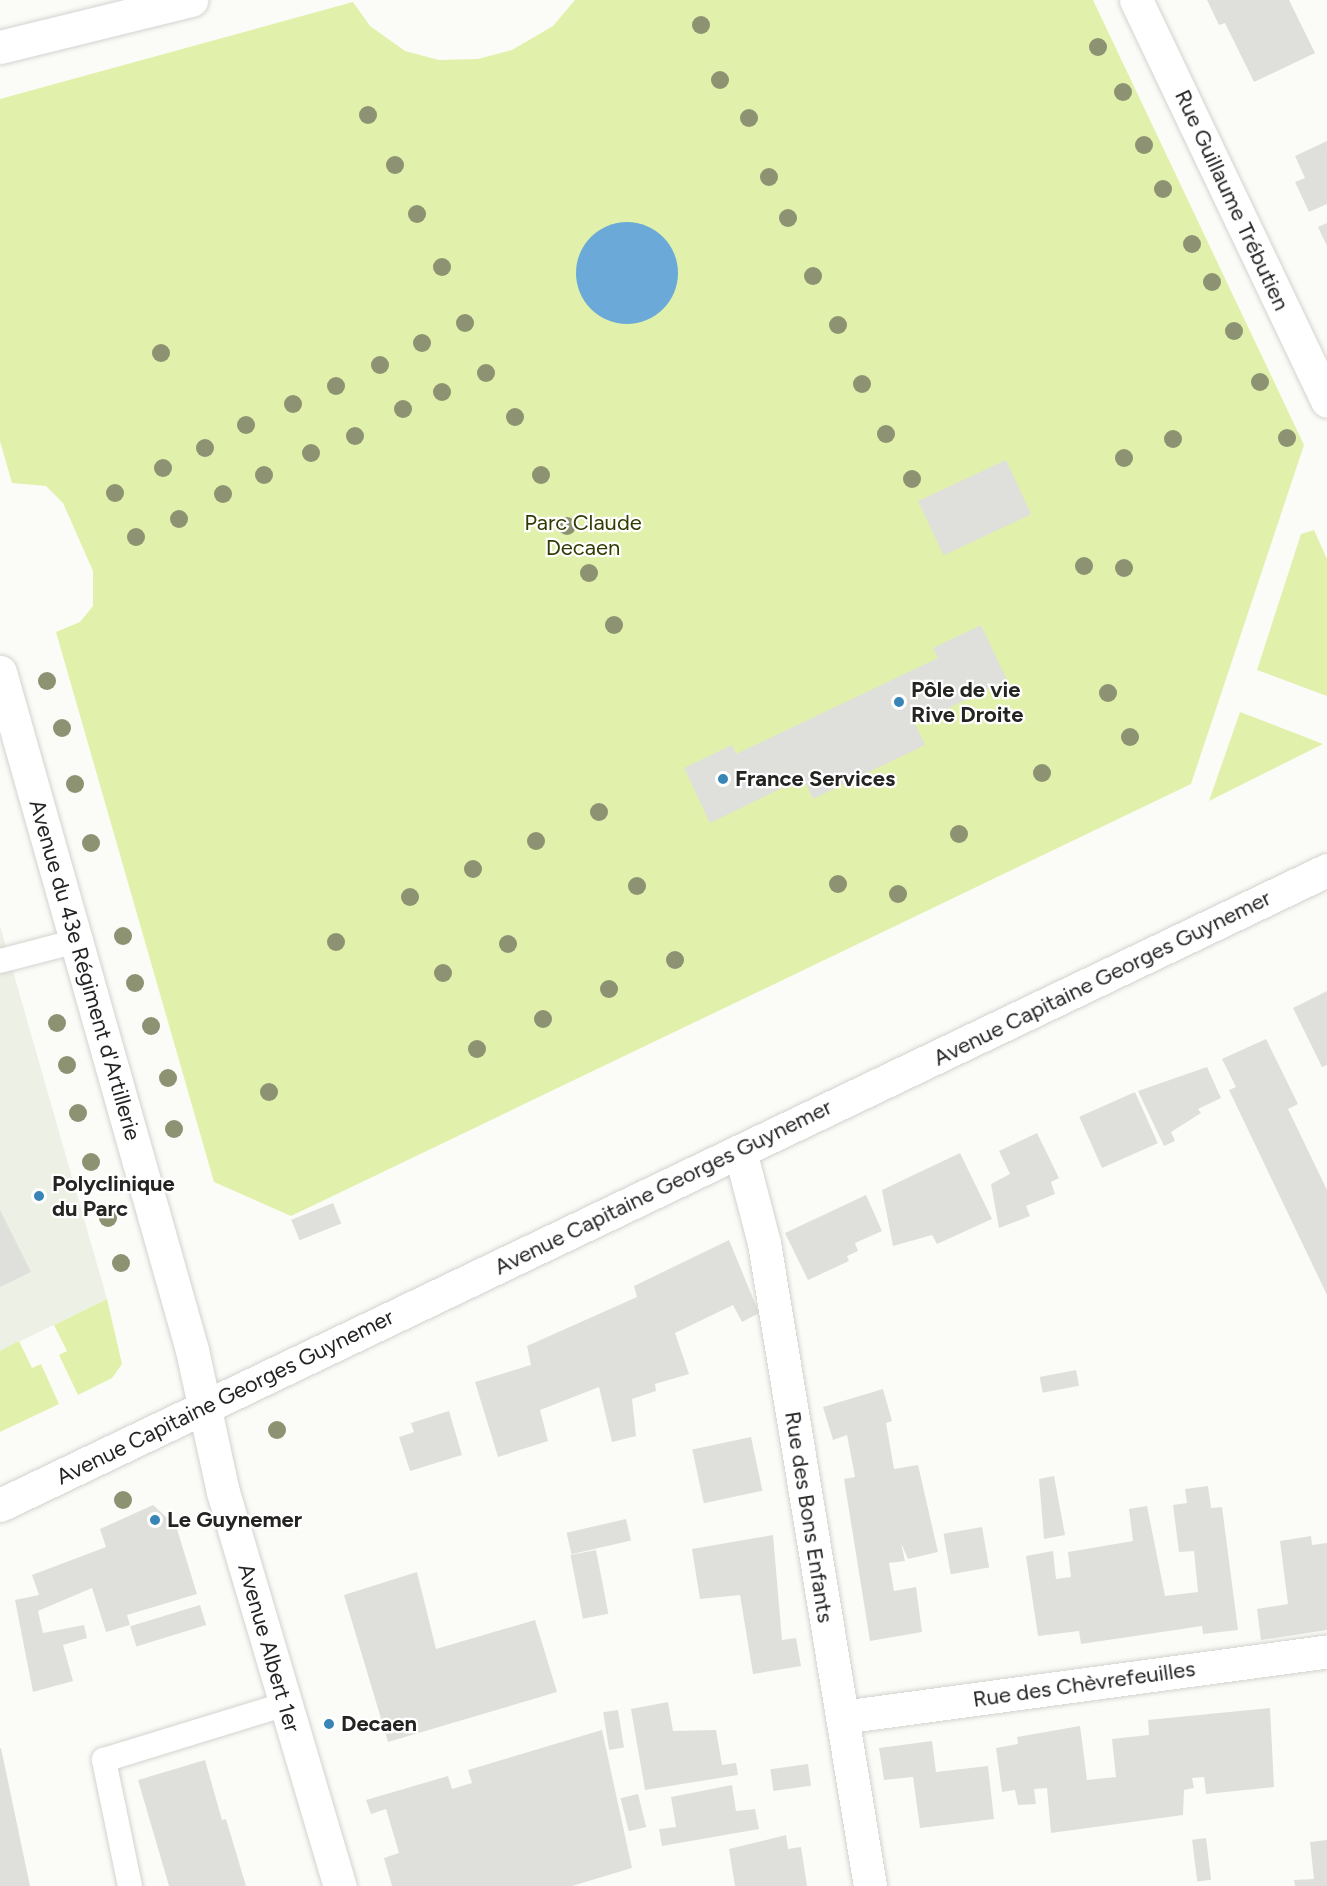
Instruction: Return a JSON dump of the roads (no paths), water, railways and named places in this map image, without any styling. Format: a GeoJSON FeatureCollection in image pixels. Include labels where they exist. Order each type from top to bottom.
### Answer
{"type":"FeatureCollection","features":[{"type":"Feature","properties":{"kind":"street"},"geometry":{"type":"LineString","coordinates":[[0,47],[191,0]]}},
{"type":"Feature","properties":{"kind":"street","name":"Rue Guillaume Trébutien"},"geometry":{"type":"LineString","coordinates":[[1136,0],[1327,401]]}},
{"type":"Feature","properties":{"kind":"street","name":"Avenue du 43e Régiment d'Artillerie"},"geometry":{"type":"LineString","coordinates":[[0,672],[192,1350],[204,1407]]}},
{"type":"Feature","properties":{"kind":"street","name":"Avenue Capitaine Georges Guynemer"},"geometry":{"type":"LineString","coordinates":[[0,1505],[1327,870]]}},
{"type":"Feature","properties":{"kind":"street","name":"Rue des Bons Enfants"},"geometry":{"type":"LineString","coordinates":[[740,1151],[766,1253],[870,1886]]}},
{"type":"Feature","properties":{"kind":"street","name":"Avenue Albert 1er"},"geometry":{"type":"LineString","coordinates":[[204,1407],[286,1704],[340,1886]]}},
{"type":"Feature","properties":{"kind":"street","name":"Rue des Chèvrefeuilles"},"geometry":{"type":"LineString","coordinates":[[842,1717],[1327,1651]]}},
{"type":"Feature","properties":{"kind":"lane"},"geometry":{"type":"LineString","coordinates":[[0,961],[76,941]]}},
{"type":"Feature","properties":{"kind":"lane"},"geometry":{"type":"LineString","coordinates":[[130,1886],[104,1760],[286,1704]]}},
{"type":"Feature","properties":{"kind":"water"},"geometry":{"type":"Polygon","coordinates":[[[627,222],[647,226],[663,237],[674,253],[678,273],[674,293],[663,309],[647,320],[627,324],[607,320],[591,309],[580,293],[576,273],[580,253],[591,237],[607,226],[627,222]]]}},
{"type":"Feature","properties":{"kind":"place","name":"Pôle de vie Rive Droite"},"geometry":{"type":"Point","coordinates":[899,702]}},
{"type":"Feature","properties":{"kind":"place","name":"France Services"},"geometry":{"type":"Point","coordinates":[723,779]}},
{"type":"Feature","properties":{"kind":"place","name":"Polyclinique du Parc"},"geometry":{"type":"Point","coordinates":[39,1196]}},
{"type":"Feature","properties":{"kind":"place","name":"Le Guynemer"},"geometry":{"type":"Point","coordinates":[155,1520]}},
{"type":"Feature","properties":{"kind":"place","name":"Decaen"},"geometry":{"type":"Point","coordinates":[329,1724]}},
{"type":"Feature","properties":{"kind":"park label","name":"Parc Claude Decaen"},"geometry":{"type":"Point","coordinates":[583,534]}}]}
